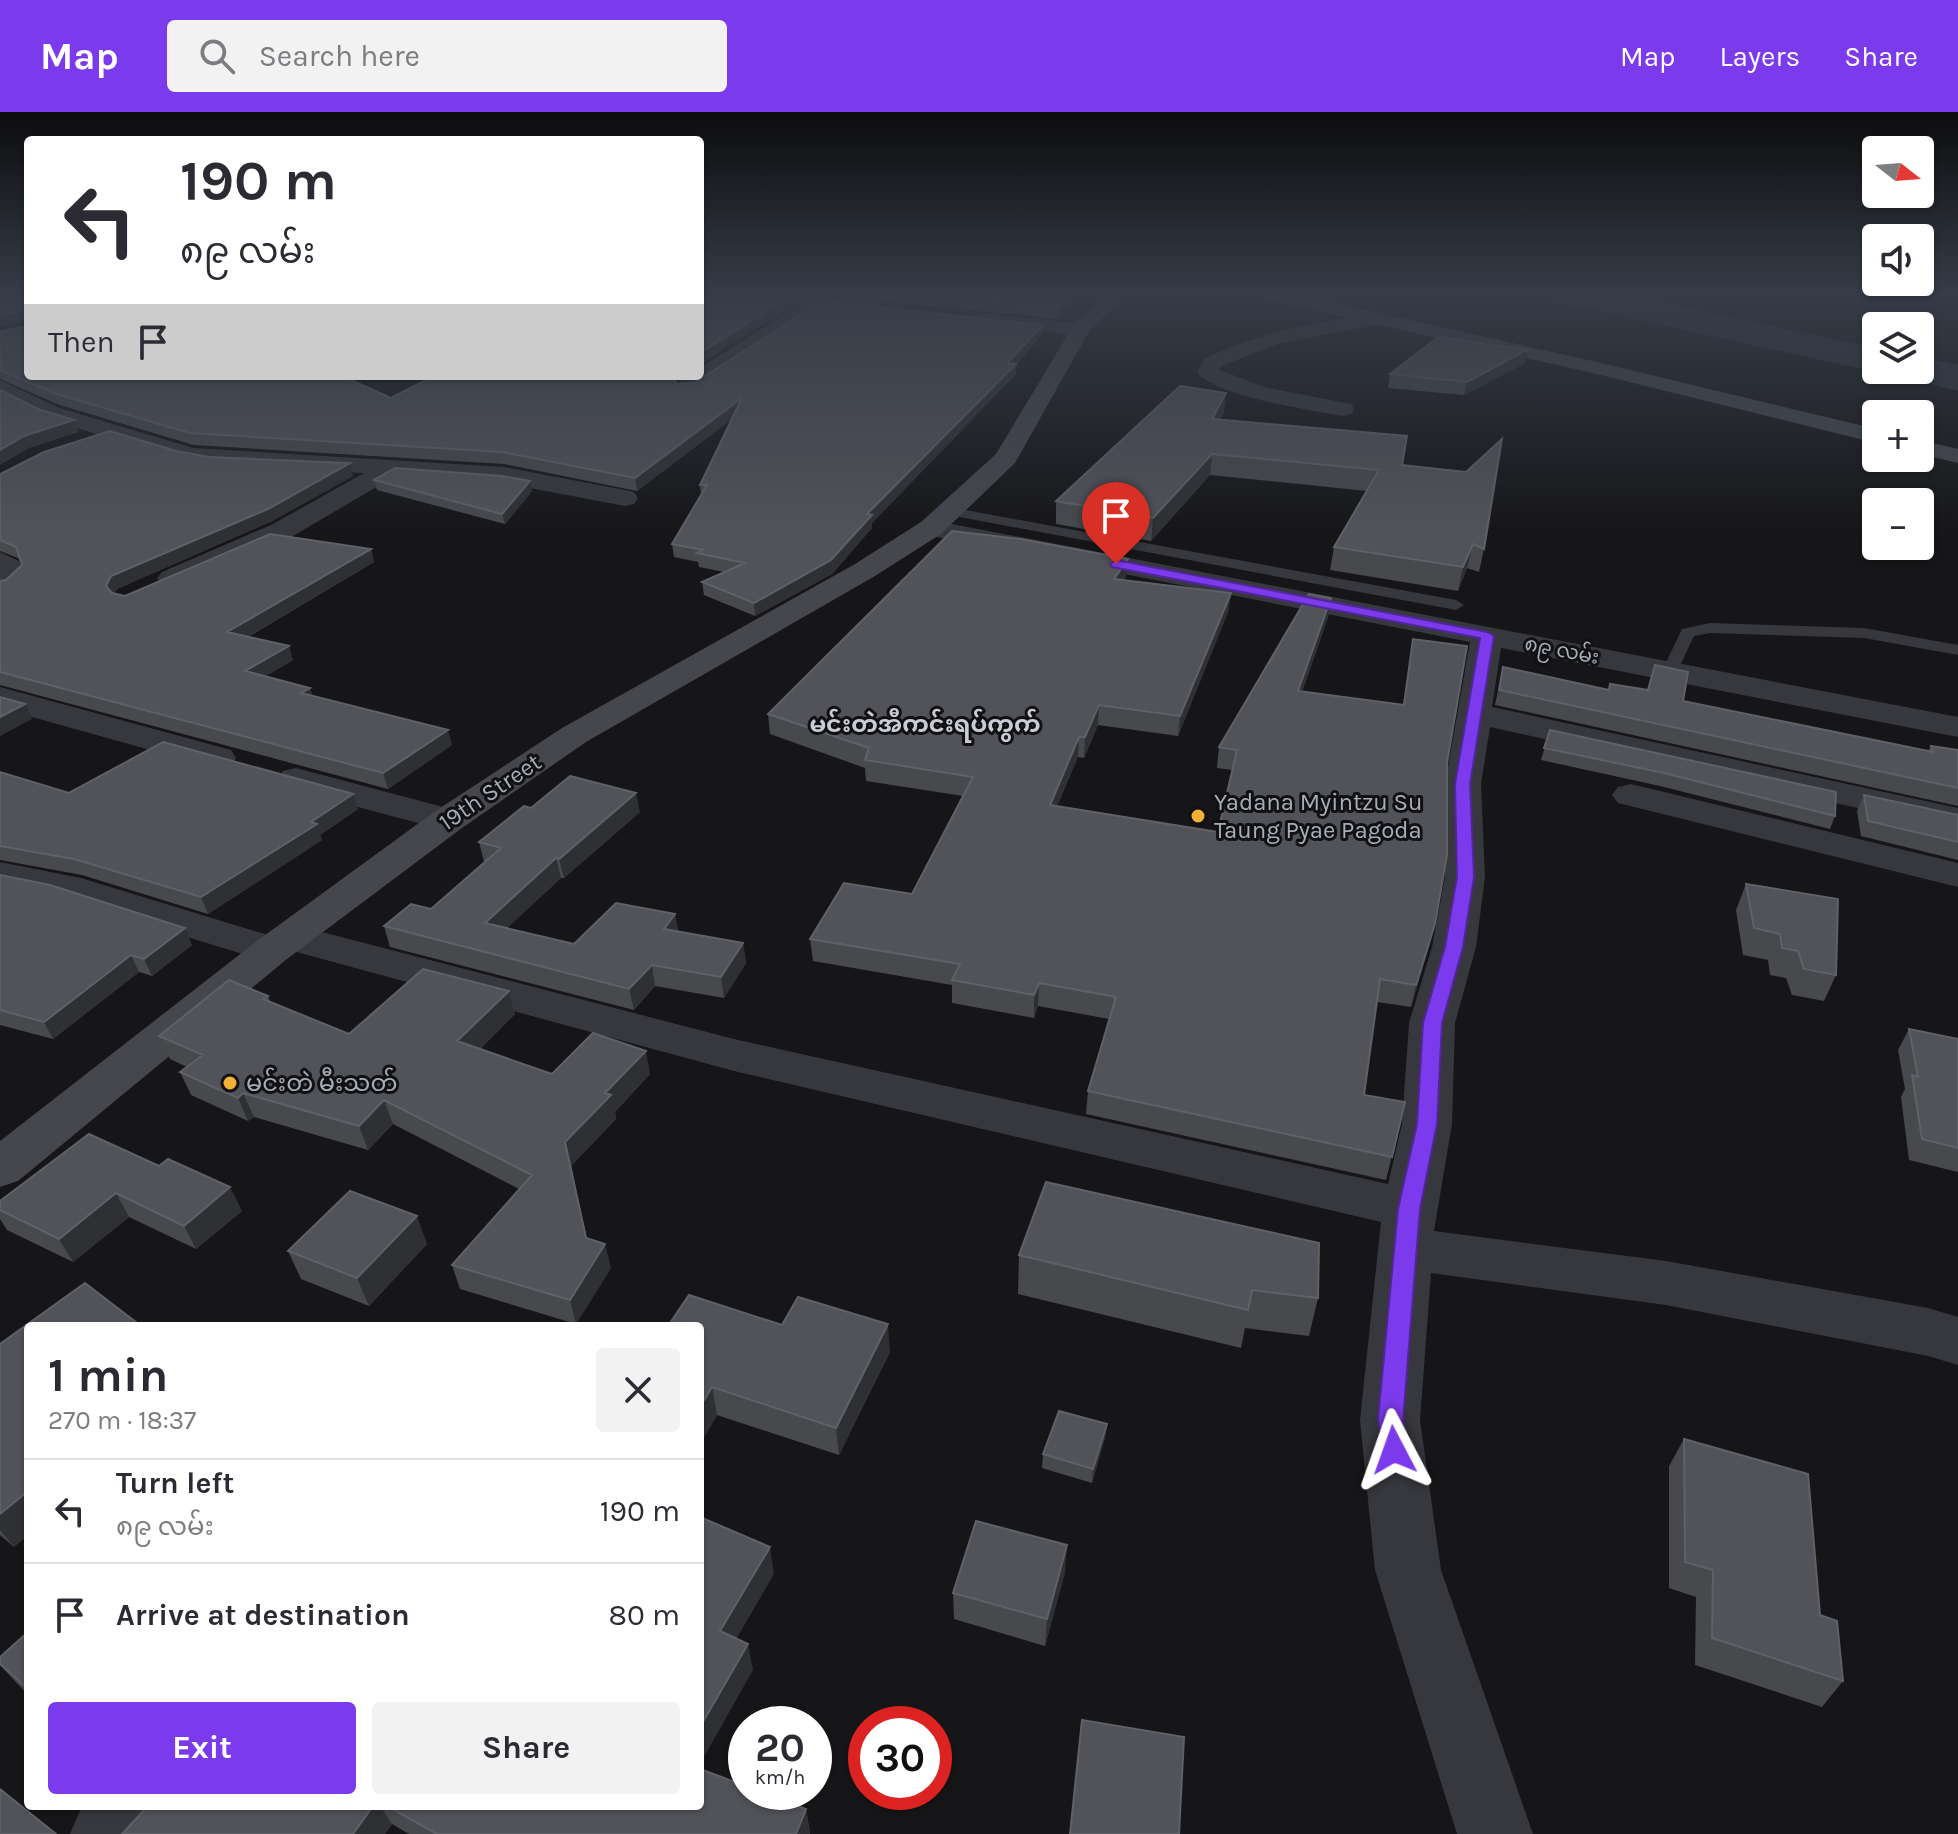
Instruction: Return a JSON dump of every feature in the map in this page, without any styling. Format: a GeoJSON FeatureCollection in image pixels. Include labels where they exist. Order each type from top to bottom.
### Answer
{"type":"FeatureCollection","features":[{"type":"Feature","properties":{"kind":"street","name":"19th Street"},"geometry":{"type":"LineString","coordinates":[[0,1168],[282,944],[448,820],[574,735],[865,570],[940,520],[1006,458],[1057,373]]}},
{"type":"Feature","properties":{"kind":"street"},"geometry":{"type":"LineString","coordinates":[[1210,373],[1222,381],[1266,393],[1343,409]]}},
{"type":"Feature","properties":{"kind":"street"},"geometry":{"type":"LineString","coordinates":[[1619,373],[1862,433]]}},
{"type":"Feature","properties":{"kind":"street"},"geometry":{"type":"LineString","coordinates":[[686,387],[697,380]]}},
{"type":"Feature","properties":{"kind":"street"},"geometry":{"type":"LineString","coordinates":[[0,387],[51,413],[214,459],[301,461],[504,475],[625,498]]}},
{"type":"Feature","properties":{"kind":"street"},"geometry":{"type":"LineString","coordinates":[[71,446],[114,432]]}},
{"type":"Feature","properties":{"kind":"street"},"geometry":{"type":"LineString","coordinates":[[1934,450],[1958,456]]}},
{"type":"Feature","properties":{"kind":"street"},"geometry":{"type":"LineString","coordinates":[[153,587],[283,530],[391,468]]}},
{"type":"Feature","properties":{"kind":"street","name":"၈၉ လမ်း"},"geometry":{"type":"LineString","coordinates":[[940,520],[1472,620],[1670,671],[1958,727]]}},
{"type":"Feature","properties":{"kind":"street"},"geometry":{"type":"LineString","coordinates":[[0,561],[9,567],[11,576],[0,585]]}},
{"type":"Feature","properties":{"kind":"street"},"geometry":{"type":"LineString","coordinates":[[1472,620],[1475,714],[1463,784],[1465,877],[1454,947],[1432,1023],[1427,1124],[1408,1229],[1390,1420],[1408,1570],[1495,1834]]}},
{"type":"Feature","properties":{"kind":"street"},"geometry":{"type":"LineString","coordinates":[[0,697],[448,820]]}},
{"type":"Feature","properties":{"kind":"street"},"geometry":{"type":"LineString","coordinates":[[1475,714],[1958,819]]}},
{"type":"Feature","properties":{"kind":"street"},"geometry":{"type":"LineString","coordinates":[[1631,795],[1958,875]]}},
{"type":"Feature","properties":{"kind":"street"},"geometry":{"type":"LineString","coordinates":[[0,874],[67,887],[282,944],[734,1055],[1408,1229],[1666,1283],[1928,1332],[1958,1341]]}},
{"type":"Feature","properties":{"kind":"street"},"geometry":{"type":"LineString","coordinates":[[108,1834],[132,1810]]}},
{"type":"Feature","properties":{"kind":"lane"},"geometry":{"type":"LineString","coordinates":[[940,520],[1472,620]]}},
{"type":"Feature","properties":{"kind":"lane"},"geometry":{"type":"LineString","coordinates":[[1670,671],[1676,660],[1676,651],[1688,632],[1710,628],[1864,633],[1958,650]]}},
{"type":"Feature","properties":{"kind":"building"},"geometry":{"type":"Polygon","coordinates":[[[8,373],[24,373],[24,380],[351,380],[391,398],[426,380],[674,380],[677,384],[704,380],[709,373],[1007,373],[867,514],[872,515],[831,560],[754,603],[702,582],[745,563],[697,553],[703,550],[672,544],[707,485],[700,485],[742,398],[635,478],[502,452],[190,433],[56,394],[8,373]]]}},
{"type":"Feature","properties":{"kind":"building"},"geometry":{"type":"Polygon","coordinates":[[[1391,373],[1483,373],[1467,382],[1391,373]]]}},
{"type":"Feature","properties":{"kind":"building"},"geometry":{"type":"Polygon","coordinates":[[[1180,386],[1226,393],[1212,419],[1407,436],[1402,465],[1466,472],[1502,439],[1484,549],[1473,544],[1463,567],[1334,547],[1379,470],[1212,454],[1153,518],[1056,501],[1180,386]]]}},
{"type":"Feature","properties":{"kind":"building"},"geometry":{"type":"Polygon","coordinates":[[[0,390],[38,409],[74,420],[24,436],[0,450],[0,390]]]}},
{"type":"Feature","properties":{"kind":"building"},"geometry":{"type":"Polygon","coordinates":[[[110,431],[176,451],[209,457],[350,463],[268,509],[111,576],[106,586],[112,593],[125,596],[270,534],[371,549],[227,632],[289,646],[245,671],[310,688],[301,693],[448,730],[383,773],[0,672],[0,581],[6,580],[22,565],[16,547],[0,540],[0,474],[44,452],[110,431]]]}},
{"type":"Feature","properties":{"kind":"building"},"geometry":{"type":"Polygon","coordinates":[[[395,468],[530,481],[502,514],[374,480],[395,468]]]}},
{"type":"Feature","properties":{"kind":"building"},"geometry":{"type":"Polygon","coordinates":[[[952,531],[1021,539],[1128,559],[1114,579],[1231,593],[1180,716],[1099,705],[1085,737],[1079,737],[1050,805],[1218,832],[1237,750],[1219,747],[1309,594],[1331,598],[1298,691],[1404,705],[1413,639],[1467,646],[1447,763],[1447,855],[1435,924],[1416,985],[1380,979],[1364,1095],[1405,1102],[1392,1157],[1088,1091],[1116,997],[1039,983],[1034,995],[952,980],[960,964],[810,939],[844,883],[912,894],[973,777],[865,760],[869,748],[768,714],[952,531]]]}},
{"type":"Feature","properties":{"kind":"building"},"geometry":{"type":"Polygon","coordinates":[[[1655,665],[1688,672],[1683,701],[1933,752],[1931,746],[1958,750],[1958,788],[1499,690],[1503,667],[1609,690],[1610,684],[1648,690],[1655,665]]]}},
{"type":"Feature","properties":{"kind":"building"},"geometry":{"type":"Polygon","coordinates":[[[0,697],[25,704],[0,717],[0,697]]]}},
{"type":"Feature","properties":{"kind":"building"},"geometry":{"type":"Polygon","coordinates":[[[1550,730],[1836,792],[1835,816],[1664,773],[1544,748],[1550,730]]]}},
{"type":"Feature","properties":{"kind":"building"},"geometry":{"type":"Polygon","coordinates":[[[163,742],[353,794],[311,822],[317,824],[201,897],[74,859],[0,846],[0,772],[69,793],[163,742]]]}},
{"type":"Feature","properties":{"kind":"building"},"geometry":{"type":"Polygon","coordinates":[[[570,776],[636,793],[559,859],[556,858],[485,923],[574,944],[616,903],[675,914],[664,929],[743,943],[721,977],[652,965],[629,989],[384,926],[411,904],[431,909],[501,848],[479,842],[524,806],[531,808],[570,776]]]}},
{"type":"Feature","properties":{"kind":"building"},"geometry":{"type":"Polygon","coordinates":[[[1864,795],[1958,815],[1958,842],[1868,821],[1864,795]]]}},
{"type":"Feature","properties":{"kind":"building"},"geometry":{"type":"Polygon","coordinates":[[[0,875],[50,885],[185,928],[144,959],[131,955],[44,1022],[0,1010],[0,875]]]}},
{"type":"Feature","properties":{"kind":"building"},"geometry":{"type":"Polygon","coordinates":[[[1746,884],[1838,899],[1836,975],[1804,969],[1798,951],[1782,948],[1780,934],[1754,928],[1746,884]]]}},
{"type":"Feature","properties":{"kind":"building"},"geometry":{"type":"Polygon","coordinates":[[[423,969],[509,991],[457,1041],[552,1074],[593,1033],[646,1051],[605,1093],[611,1095],[565,1142],[586,1238],[605,1244],[570,1300],[452,1265],[532,1175],[384,1100],[359,1126],[243,1093],[238,1098],[180,1072],[203,1055],[159,1036],[229,980],[268,996],[263,999],[349,1034],[423,969]]]}},
{"type":"Feature","properties":{"kind":"building"},"geometry":{"type":"Polygon","coordinates":[[[1909,1029],[1958,1039],[1958,1148],[1922,1139],[1912,1075],[1918,1077],[1909,1029]]]}},
{"type":"Feature","properties":{"kind":"building"},"geometry":{"type":"Polygon","coordinates":[[[89,1134],[159,1166],[168,1159],[230,1187],[184,1226],[116,1193],[59,1239],[0,1210],[0,1201],[89,1134]]]}},
{"type":"Feature","properties":{"kind":"building"},"geometry":{"type":"Polygon","coordinates":[[[1046,1182],[1319,1243],[1318,1298],[1252,1290],[1248,1310],[1019,1255],[1046,1182]]]}},
{"type":"Feature","properties":{"kind":"building"},"geometry":{"type":"Polygon","coordinates":[[[350,1191],[417,1216],[357,1278],[288,1251],[350,1191]]]}},
{"type":"Feature","properties":{"kind":"building"},"geometry":{"type":"Polygon","coordinates":[[[85,1283],[136,1322],[31,1322],[85,1283]]]}},
{"type":"Feature","properties":{"kind":"building"},"geometry":{"type":"Polygon","coordinates":[[[689,1295],[782,1325],[798,1297],[888,1324],[836,1428],[712,1387],[704,1400],[704,1322],[671,1322],[689,1295]]]}},
{"type":"Feature","properties":{"kind":"building"},"geometry":{"type":"Polygon","coordinates":[[[24,1327],[24,1494],[0,1514],[0,1344],[24,1327]]]}},
{"type":"Feature","properties":{"kind":"building"},"geometry":{"type":"Polygon","coordinates":[[[1059,1411],[1107,1424],[1093,1469],[1043,1454],[1059,1411]]]}},
{"type":"Feature","properties":{"kind":"building"},"geometry":{"type":"Polygon","coordinates":[[[1684,1439],[1808,1474],[1820,1615],[1837,1621],[1843,1681],[1712,1638],[1713,1570],[1685,1562],[1684,1439]]]}},
{"type":"Feature","properties":{"kind":"building"},"geometry":{"type":"Polygon","coordinates":[[[704,1519],[770,1547],[720,1631],[748,1644],[704,1720],[704,1519]]]}},
{"type":"Feature","properties":{"kind":"building"},"geometry":{"type":"Polygon","coordinates":[[[976,1521],[1067,1545],[1047,1619],[953,1593],[976,1521]]]}},
{"type":"Feature","properties":{"kind":"building"},"geometry":{"type":"Polygon","coordinates":[[[24,1636],[24,1685],[0,1664],[0,1657],[24,1636]]]}},
{"type":"Feature","properties":{"kind":"building"},"geometry":{"type":"Polygon","coordinates":[[[1082,1720],[1184,1737],[1179,1834],[1070,1834],[1082,1720]]]}},
{"type":"Feature","properties":{"kind":"building"},"geometry":{"type":"Polygon","coordinates":[[[704,1770],[728,1779],[728,1810],[806,1810],[796,1834],[437,1834],[394,1810],[704,1810],[704,1770]]]}},
{"type":"Feature","properties":{"kind":"building"},"geometry":{"type":"Polygon","coordinates":[[[0,1789],[56,1834],[0,1834],[0,1789]]]}},
{"type":"Feature","properties":{"kind":"building"},"geometry":{"type":"Polygon","coordinates":[[[144,1810],[370,1810],[353,1834],[122,1834],[144,1810]]]}},
{"type":"Feature","properties":{"kind":"waterway"},"geometry":{"type":"LineString","coordinates":[[1938,373],[1958,378]]}},
{"type":"Feature","properties":{"kind":"place","name":"Yadana Myintzu Su Taung Pyae Pagoda"},"geometry":{"type":"Point","coordinates":[1198,816]}},
{"type":"Feature","properties":{"kind":"place","name":"မင်းတဲ မီးသတ်"},"geometry":{"type":"Point","coordinates":[230,1083]}},
{"type":"Feature","properties":{"kind":"district","name":"မင်းတဲအီကင်းရပ်ကွက်"},"geometry":{"type":"Point","coordinates":[925,724]}},
{"type":"Feature","properties":{"kind":"route"},"geometry":{"type":"LineString","coordinates":[[1116,564],[1487,636],[1463,784],[1465,877],[1454,947],[1432,1023],[1427,1124],[1409,1209],[1390,1420],[1394,1450]]}}]}
